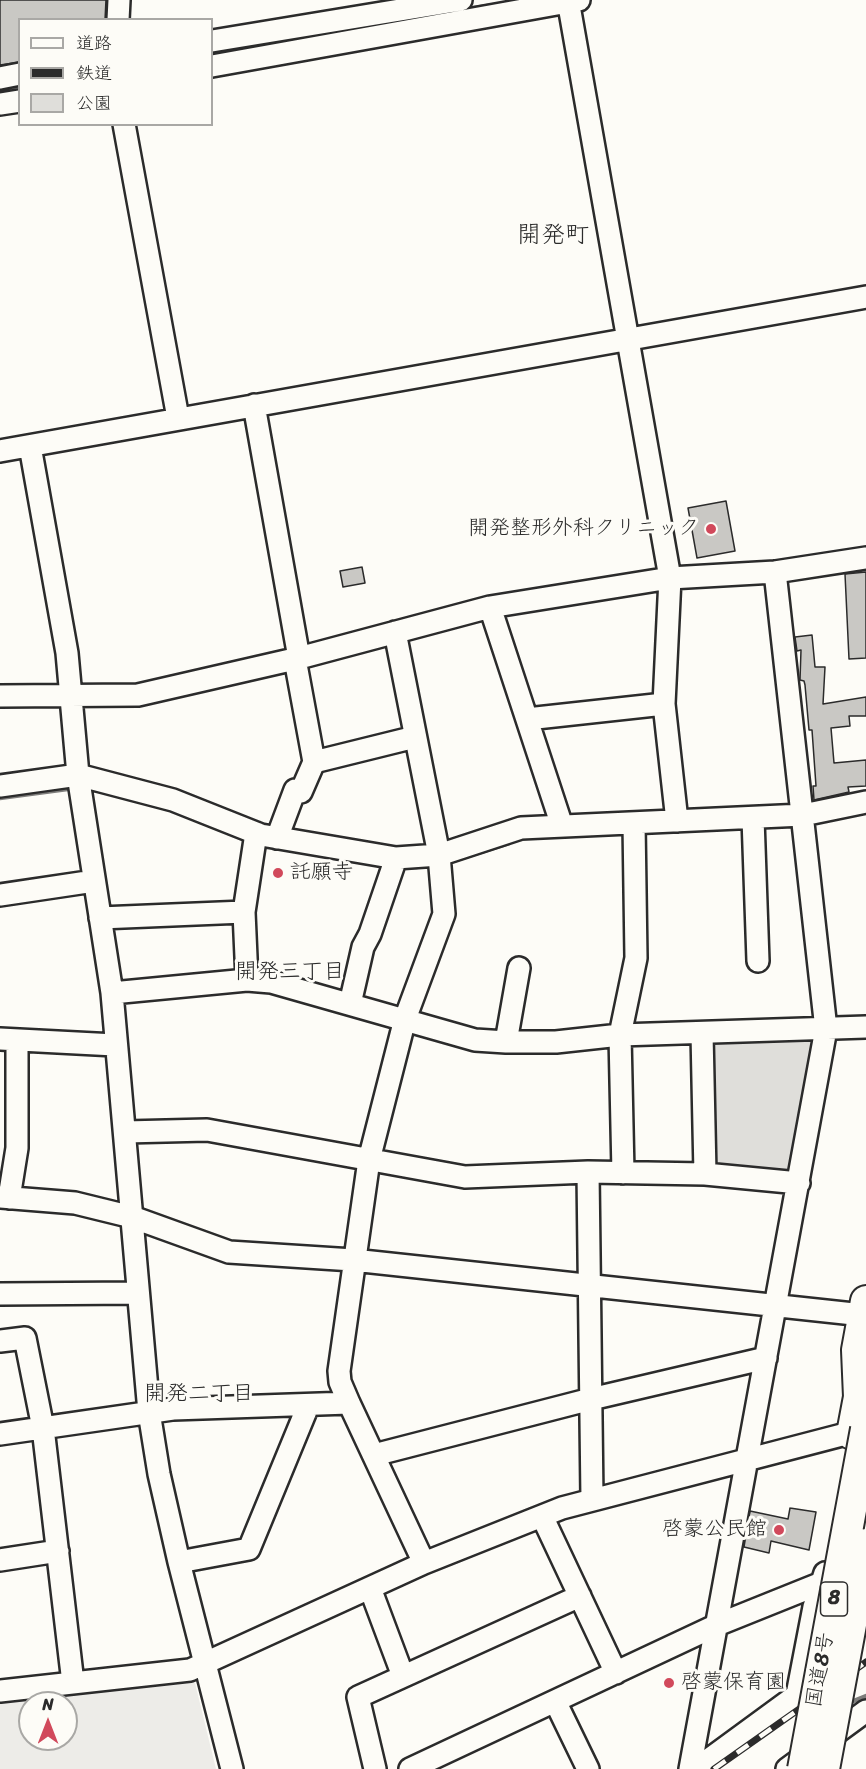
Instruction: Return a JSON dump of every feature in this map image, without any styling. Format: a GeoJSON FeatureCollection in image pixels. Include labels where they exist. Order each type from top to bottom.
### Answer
{"type":"FeatureCollection","features":[{"type":"Feature","properties":{"kind":"highway","name":"8"},"geometry":{"type":"LineString","coordinates":[[861,1430],[857,1350],[865,1308]]}},
{"type":"Feature","properties":{"kind":"highway","name":"国道8号"},"geometry":{"type":"LineString","coordinates":[[802,1769],[861,1430]]}},
{"type":"Feature","properties":{"kind":"highway","name":"国道8号"},"geometry":{"type":"LineString","coordinates":[[824,1769],[866,1544]]}},
{"type":"Feature","properties":{"kind":"street"},"geometry":{"type":"LineString","coordinates":[[117,18],[119,0]]}},
{"type":"Feature","properties":{"kind":"street"},"geometry":{"type":"LineString","coordinates":[[213,41],[461,0]]}},
{"type":"Feature","properties":{"kind":"street"},"geometry":{"type":"LineString","coordinates":[[213,66],[572,1],[627,338],[670,578],[664,704],[677,821]]}},
{"type":"Feature","properties":{"kind":"street"},"geometry":{"type":"LineString","coordinates":[[0,78],[18,74]]}},
{"type":"Feature","properties":{"kind":"street"},"geometry":{"type":"LineString","coordinates":[[0,104],[18,101]]}},
{"type":"Feature","properties":{"kind":"street"},"geometry":{"type":"LineString","coordinates":[[124,126],[178,418]]}},
{"type":"Feature","properties":{"kind":"street"},"geometry":{"type":"LineString","coordinates":[[0,451],[866,297]]}},
{"type":"Feature","properties":{"kind":"street"},"geometry":{"type":"LineString","coordinates":[[247,980],[244,912],[266,836],[295,790],[300,792],[314,762],[254,405]]}},
{"type":"Feature","properties":{"kind":"street"},"geometry":{"type":"LineString","coordinates":[[30,446],[68,653],[69,696],[78,775],[112,993],[149,1412],[159,1474],[179,1562],[207,1664],[232,1769]]}},
{"type":"Feature","properties":{"kind":"street"},"geometry":{"type":"LineString","coordinates":[[0,696],[138,695],[297,659],[490,608],[670,578],[775,572],[866,558]]}},
{"type":"Feature","properties":{"kind":"street"},"geometry":{"type":"LineString","coordinates":[[690,1769],[826,1029],[775,572]]}},
{"type":"Feature","properties":{"kind":"street"},"geometry":{"type":"LineString","coordinates":[[490,608],[562,826]]}},
{"type":"Feature","properties":{"kind":"street"},"geometry":{"type":"LineString","coordinates":[[395,632],[439,855],[444,914],[405,1019],[369,1160],[339,1371],[340,1382],[349,1403],[424,1563]]}},
{"type":"Feature","properties":{"kind":"street"},"geometry":{"type":"LineString","coordinates":[[527,719],[664,704]]}},
{"type":"Feature","properties":{"kind":"street"},"geometry":{"type":"LineString","coordinates":[[314,762],[415,737]]}},
{"type":"Feature","properties":{"kind":"street"},"geometry":{"type":"LineString","coordinates":[[0,786],[78,775],[173,800],[266,836],[396,858],[439,855],[521,828],[803,815],[866,802]]}},
{"type":"Feature","properties":{"kind":"street"},"geometry":{"type":"LineString","coordinates":[[753,818],[758,961]]}},
{"type":"Feature","properties":{"kind":"street"},"geometry":{"type":"LineString","coordinates":[[623,1173],[620,1035],[636,958],[634,823]]}},
{"type":"Feature","properties":{"kind":"street"},"geometry":{"type":"LineString","coordinates":[[350,1004],[363,947],[370,934],[396,858]]}},
{"type":"Feature","properties":{"kind":"street"},"geometry":{"type":"LineString","coordinates":[[0,895],[94,881]]}},
{"type":"Feature","properties":{"kind":"street"},"geometry":{"type":"LineString","coordinates":[[100,918],[244,912]]}},
{"type":"Feature","properties":{"kind":"street"},"geometry":{"type":"LineString","coordinates":[[506,1042],[519,968]]}},
{"type":"Feature","properties":{"kind":"street"},"geometry":{"type":"LineString","coordinates":[[112,993],[247,980],[271,982],[475,1040],[506,1042],[556,1042],[620,1035],[866,1027]]}},
{"type":"Feature","properties":{"kind":"street"},"geometry":{"type":"LineString","coordinates":[[702,1033],[705,1174]]}},
{"type":"Feature","properties":{"kind":"street"},"geometry":{"type":"LineString","coordinates":[[115,1045],[8,1039],[17,1148],[5,1198],[75,1203],[132,1217],[229,1252],[353,1260],[590,1284],[775,1306],[865,1308]]}},
{"type":"Feature","properties":{"kind":"street"},"geometry":{"type":"LineString","coordinates":[[125,1132],[207,1130],[465,1177],[588,1172],[705,1174],[798,1183]]}},
{"type":"Feature","properties":{"kind":"street"},"geometry":{"type":"LineString","coordinates":[[588,1172],[592,1499]]}},
{"type":"Feature","properties":{"kind":"street"},"geometry":{"type":"LineString","coordinates":[[0,1294],[138,1293]]}},
{"type":"Feature","properties":{"kind":"street"},"geometry":{"type":"LineString","coordinates":[[0,1341],[25,1338],[43,1428],[73,1683]]}},
{"type":"Feature","properties":{"kind":"street"},"geometry":{"type":"LineString","coordinates":[[374,1455],[591,1399],[766,1358]]}},
{"type":"Feature","properties":{"kind":"street"},"geometry":{"type":"LineString","coordinates":[[0,1434],[173,1409],[349,1403]]}},
{"type":"Feature","properties":{"kind":"street"},"geometry":{"type":"LineString","coordinates":[[179,1562],[249,1550],[308,1406]]}},
{"type":"Feature","properties":{"kind":"street"},"geometry":{"type":"LineString","coordinates":[[0,1691],[190,1670],[424,1563],[542,1516],[592,1499],[747,1462],[861,1430],[824,1582],[814,1607],[797,1695],[696,1769]]}},
{"type":"Feature","properties":{"kind":"street"},"geometry":{"type":"LineString","coordinates":[[542,1516],[616,1672]]}},
{"type":"Feature","properties":{"kind":"street"},"geometry":{"type":"LineString","coordinates":[[0,1560],[58,1551]]}},
{"type":"Feature","properties":{"kind":"street"},"geometry":{"type":"LineString","coordinates":[[410,1769],[717,1626],[824,1582],[866,1582]]}},
{"type":"Feature","properties":{"kind":"street"},"geometry":{"type":"LineString","coordinates":[[370,1588],[403,1676]]}},
{"type":"Feature","properties":{"kind":"street"},"geometry":{"type":"LineString","coordinates":[[375,1769],[358,1697],[580,1596]]}},
{"type":"Feature","properties":{"kind":"street"},"geometry":{"type":"LineString","coordinates":[[555,1701],[588,1769]]}},
{"type":"Feature","properties":{"kind":"street"},"geometry":{"type":"LineString","coordinates":[[787,1769],[866,1712]]}},
{"type":"Feature","properties":{"kind":"street"},"geometry":{"type":"LineString","coordinates":[[838,1769],[845,1725]]}},
{"type":"Feature","properties":{"kind":"shaded area"},"geometry":{"type":"Polygon","coordinates":[[[186,1677],[195,1683],[216,1769],[0,1769],[0,1697],[18,1695],[18,1751],[78,1751],[78,1691],[56,1691],[186,1677]]]}},
{"type":"Feature","properties":{"kind":"green space"},"geometry":{"type":"Polygon","coordinates":[[[821,1029],[799,1183],[705,1174],[705,1033],[821,1029]]]}},
{"type":"Feature","properties":{"kind":"building"},"geometry":{"type":"Polygon","coordinates":[[[0,0],[106,0],[105,18],[18,18],[18,62],[0,65],[0,0]]]}},
{"type":"Feature","properties":{"kind":"building","name":"開発整形外科クリニック"},"geometry":{"type":"Polygon","coordinates":[[[726,501],[735,551],[697,558],[688,508],[726,501]]]}},
{"type":"Feature","properties":{"kind":"building"},"geometry":{"type":"Polygon","coordinates":[[[362,567],[365,583],[343,587],[340,571],[362,567]]]}},
{"type":"Feature","properties":{"kind":"building"},"geometry":{"type":"Polygon","coordinates":[[[866,572],[866,658],[849,659],[845,574],[866,572]]]}},
{"type":"Feature","properties":{"kind":"building"},"geometry":{"type":"Polygon","coordinates":[[[812,635],[815,667],[825,667],[823,704],[866,697],[866,716],[849,716],[850,726],[831,728],[834,763],[866,760],[866,786],[848,787],[849,792],[814,800],[813,786],[816,786],[812,730],[809,730],[805,685],[804,681],[800,680],[801,650],[797,651],[795,637],[812,635]]]}},
{"type":"Feature","properties":{"kind":"building","name":"啓蒙公民館"},"geometry":{"type":"Polygon","coordinates":[[[790,1508],[816,1512],[809,1550],[771,1541],[769,1553],[744,1547],[750,1511],[788,1519],[790,1508]]]}},
{"type":"Feature","properties":{"kind":"waterway"},"geometry":{"type":"LineString","coordinates":[[461,10],[494,5]]}},
{"type":"Feature","properties":{"kind":"waterway"},"geometry":{"type":"LineString","coordinates":[[213,52],[405,20]]}},
{"type":"Feature","properties":{"kind":"waterway"},"geometry":{"type":"LineString","coordinates":[[0,90],[18,86]]}},
{"type":"Feature","properties":{"kind":"waterway"},"geometry":{"type":"LineString","coordinates":[[0,798],[75,788]]}},
{"type":"Feature","properties":{"kind":"waterway"},"geometry":{"type":"LineString","coordinates":[[446,863],[509,843]]}},
{"type":"Feature","properties":{"kind":"waterway"},"geometry":{"type":"LineString","coordinates":[[398,867],[417,867]]}},
{"type":"Feature","properties":{"kind":"waterway"},"geometry":{"type":"LineString","coordinates":[[846,1704],[866,1696]]}},
{"type":"Feature","properties":{"kind":"railway"},"geometry":{"type":"LineString","coordinates":[[714,1769],[866,1662]]}},
{"type":"Feature","properties":{"kind":"place","name":"開発整形外科クリニック"},"geometry":{"type":"Point","coordinates":[711,529]}},
{"type":"Feature","properties":{"kind":"place","name":"託願寺"},"geometry":{"type":"Point","coordinates":[278,873]}},
{"type":"Feature","properties":{"kind":"place","name":"啓蒙公民館"},"geometry":{"type":"Point","coordinates":[779,1530]}},
{"type":"Feature","properties":{"kind":"place","name":"啓蒙保育園"},"geometry":{"type":"Point","coordinates":[669,1683]}},
{"type":"Feature","properties":{"kind":"district","name":"開発町"},"geometry":{"type":"Point","coordinates":[553,236]}},
{"type":"Feature","properties":{"kind":"district","name":"開発三丁目"},"geometry":{"type":"Point","coordinates":[290,972]}},
{"type":"Feature","properties":{"kind":"district","name":"開発二丁目"},"geometry":{"type":"Point","coordinates":[199,1394]}}]}
